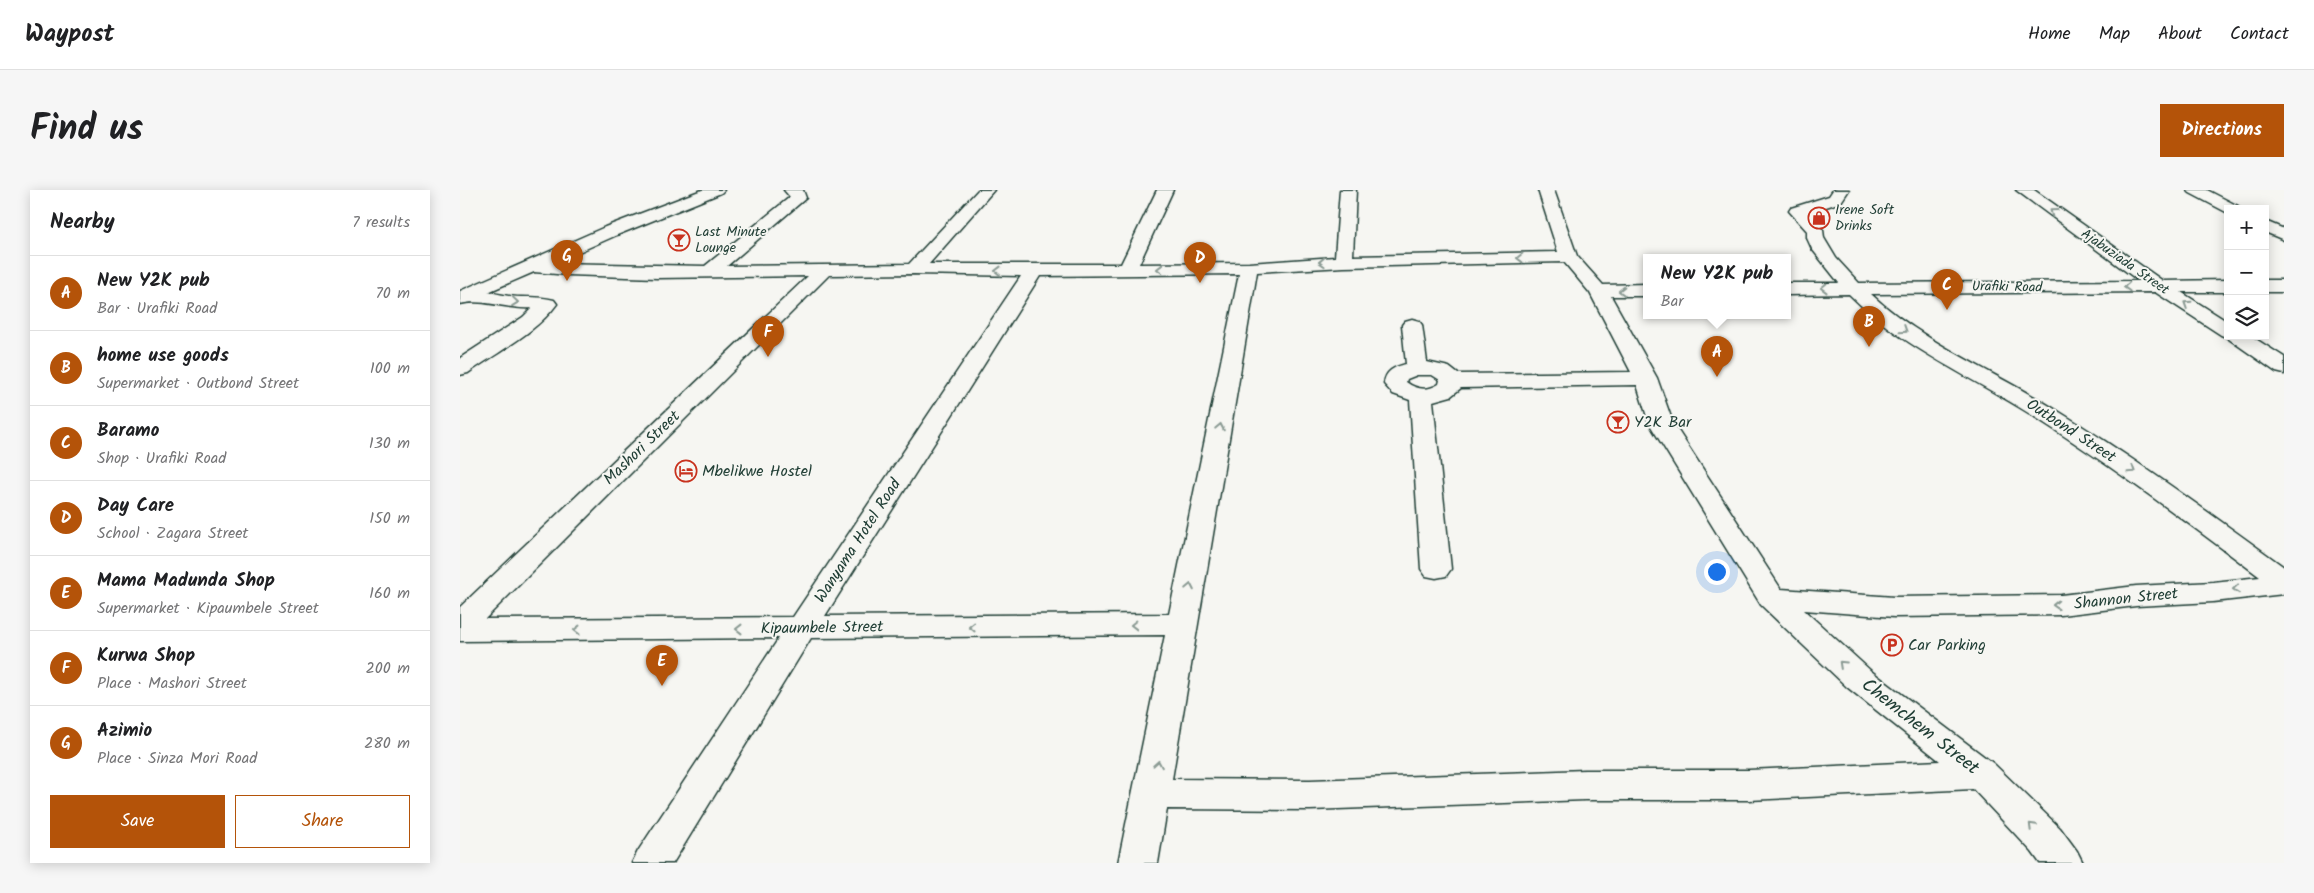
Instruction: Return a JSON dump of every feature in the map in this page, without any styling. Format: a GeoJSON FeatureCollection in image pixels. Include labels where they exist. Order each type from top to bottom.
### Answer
{"type":"FeatureCollection","features":[{"type":"Feature","properties":{"kind":"street"},"geometry":{"type":"LineString","coordinates":[[464,296],[611,232],[716,190]]}},
{"type":"Feature","properties":{"kind":"street"},"geometry":{"type":"LineString","coordinates":[[710,271],[798,198],[797,193],[792,190]]}},
{"type":"Feature","properties":{"kind":"street"},"geometry":{"type":"LineString","coordinates":[[914,269],[986,190]]}},
{"type":"Feature","properties":{"kind":"street"},"geometry":{"type":"LineString","coordinates":[[1128,269],[1165,190]]}},
{"type":"Feature","properties":{"kind":"street"},"geometry":{"type":"LineString","coordinates":[[1344,262],[1348,190]]}},
{"type":"Feature","properties":{"kind":"street"},"geometry":{"type":"LineString","coordinates":[[532,266],[568,270],[822,272],[914,269],[1034,271],[1249,268],[1271,265],[1344,262],[1568,257],[1546,190]]}},
{"type":"Feature","properties":{"kind":"street","name":"Outbond Street"},"geometry":{"type":"LineString","coordinates":[[1841,190],[1835,199],[1798,211],[1815,230],[1814,234],[1820,249],[1854,288],[1882,315],[2010,392],[2144,477],[2284,582]]}},
{"type":"Feature","properties":{"kind":"street","name":"Ajabuziada Street"},"geometry":{"type":"LineString","coordinates":[[2024,190],[2157,285],[2224,328]]}},
{"type":"Feature","properties":{"kind":"street"},"geometry":{"type":"LineString","coordinates":[[2195,190],[2224,205]]}},
{"type":"Feature","properties":{"kind":"street"},"geometry":{"type":"LineString","coordinates":[[2269,228],[2284,235]]}},
{"type":"Feature","properties":{"kind":"street","name":"Chemchem Street"},"geometry":{"type":"LineString","coordinates":[[1568,257],[1598,291],[1646,378],[1661,423],[1772,598],[1858,679],[1981,774],[2046,840],[2063,863]]}},
{"type":"Feature","properties":{"kind":"street"},"geometry":{"type":"LineString","coordinates":[[1138,863],[1249,268]]}},
{"type":"Feature","properties":{"kind":"street","name":"Wanyama Hotel Road"},"geometry":{"type":"LineString","coordinates":[[652,863],[800,629],[1034,271]]}},
{"type":"Feature","properties":{"kind":"street","name":"Mashori Street"},"geometry":{"type":"LineString","coordinates":[[460,623],[479,608],[822,272]]}},
{"type":"Feature","properties":{"kind":"street","name":"Urafiki Road"},"geometry":{"type":"LineString","coordinates":[[1791,288],[2224,286]]}},
{"type":"Feature","properties":{"kind":"street"},"geometry":{"type":"LineString","coordinates":[[2269,286],[2284,286]]}},
{"type":"Feature","properties":{"kind":"street"},"geometry":{"type":"LineString","coordinates":[[1598,291],[1643,290]]}},
{"type":"Feature","properties":{"kind":"street"},"geometry":{"type":"LineString","coordinates":[[460,368],[530,321],[547,304],[538,302],[520,303],[464,296]]}},
{"type":"Feature","properties":{"kind":"street"},"geometry":{"type":"LineString","coordinates":[[1412,325],[1417,368]]}},
{"type":"Feature","properties":{"kind":"street"},"geometry":{"type":"LineString","coordinates":[[2242,340],[2284,367]]}},
{"type":"Feature","properties":{"kind":"street"},"geometry":{"type":"LineString","coordinates":[[1417,368],[1436,369],[1449,377],[1451,381],[1450,387],[1443,392],[1421,396],[1400,390],[1395,384],[1394,379],[1398,374],[1417,368]]}},
{"type":"Feature","properties":{"kind":"street"},"geometry":{"type":"LineString","coordinates":[[1451,381],[1646,378]]}},
{"type":"Feature","properties":{"kind":"street"},"geometry":{"type":"LineString","coordinates":[[1421,396],[1436,569]]}},
{"type":"Feature","properties":{"kind":"street","name":"Shannon Street"},"geometry":{"type":"LineString","coordinates":[[1772,598],[1857,606],[2061,605],[2136,596],[2213,592],[2284,582]]}},
{"type":"Feature","properties":{"kind":"street","name":"Kipaumbele Street"},"geometry":{"type":"LineString","coordinates":[[460,630],[800,629],[1183,624]]}},
{"type":"Feature","properties":{"kind":"street"},"geometry":{"type":"LineString","coordinates":[[1152,794],[1310,795],[1586,785],[1749,785],[1981,774]]}},
{"type":"Feature","properties":{"kind":"place","name":"Irene Soft Drinks"},"geometry":{"type":"Point","coordinates":[1819,218]}},
{"type":"Feature","properties":{"kind":"place","name":"Last Minute Lounge"},"geometry":{"type":"Point","coordinates":[679,240]}},
{"type":"Feature","properties":{"kind":"place","name":"Azimio"},"geometry":{"type":"Point","coordinates":[567,281]}},
{"type":"Feature","properties":{"kind":"place","name":"Day Care"},"geometry":{"type":"Point","coordinates":[1200,283]}},
{"type":"Feature","properties":{"kind":"place","name":"Baramo"},"geometry":{"type":"Point","coordinates":[1947,310]}},
{"type":"Feature","properties":{"kind":"place","name":"home use goods"},"geometry":{"type":"Point","coordinates":[1869,347]}},
{"type":"Feature","properties":{"kind":"place","name":"Kurwa Shop"},"geometry":{"type":"Point","coordinates":[768,357]}},
{"type":"Feature","properties":{"kind":"place","name":"New Y2K pub"},"geometry":{"type":"Point","coordinates":[1717,377]}},
{"type":"Feature","properties":{"kind":"place","name":"Y2K Bar"},"geometry":{"type":"Point","coordinates":[1618,422]}},
{"type":"Feature","properties":{"kind":"place","name":"Mbelikwe Hostel"},"geometry":{"type":"Point","coordinates":[686,471]}},
{"type":"Feature","properties":{"kind":"place","name":"Car Parking"},"geometry":{"type":"Point","coordinates":[1892,645]}},
{"type":"Feature","properties":{"kind":"place","name":"Mama Madunda Shop"},"geometry":{"type":"Point","coordinates":[662,686]}}]}
